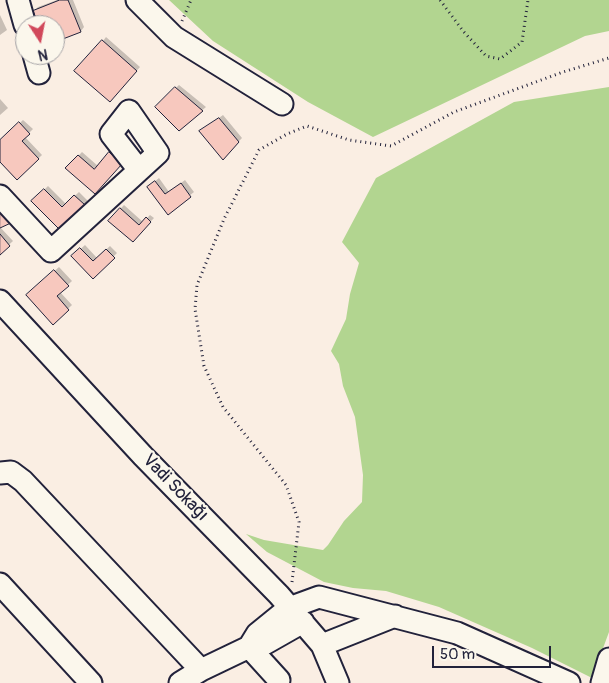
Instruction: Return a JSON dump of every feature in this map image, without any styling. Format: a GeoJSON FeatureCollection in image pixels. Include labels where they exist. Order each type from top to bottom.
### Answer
{"type":"FeatureCollection","features":[{"type":"Feature","properties":{"kind":"street"},"geometry":{"type":"LineString","coordinates":[[18,0],[22,15]]}},
{"type":"Feature","properties":{"kind":"street"},"geometry":{"type":"LineString","coordinates":[[137,0],[174,37],[282,104]]}},
{"type":"Feature","properties":{"kind":"street"},"geometry":{"type":"LineString","coordinates":[[0,196],[51,251],[139,170]]}},
{"type":"Feature","properties":{"kind":"street","name":"Vadi Sokağı"},"geometry":{"type":"LineString","coordinates":[[0,301],[143,456],[279,595],[322,645],[338,683]]}},
{"type":"Feature","properties":{"kind":"street"},"geometry":{"type":"LineString","coordinates":[[0,473],[11,472],[23,481],[201,670]]}},
{"type":"Feature","properties":{"kind":"street"},"geometry":{"type":"LineString","coordinates":[[0,584],[91,683]]}},
{"type":"Feature","properties":{"kind":"street"},"geometry":{"type":"LineString","coordinates":[[180,683],[201,670],[249,647],[257,634],[296,615],[319,597],[457,633],[569,683]]}},
{"type":"Feature","properties":{"kind":"street"},"geometry":{"type":"LineString","coordinates":[[322,645],[395,616]]}},
{"type":"Feature","properties":{"kind":"street"},"geometry":{"type":"LineString","coordinates":[[249,647],[279,680]]}},
{"type":"Feature","properties":{"kind":"street"},"geometry":{"type":"LineString","coordinates":[[602,683],[609,659]]}},
{"type":"Feature","properties":{"kind":"path"},"geometry":{"type":"LineString","coordinates":[[440,0],[463,31],[486,56],[500,59],[522,42],[528,0]]}},
{"type":"Feature","properties":{"kind":"path"},"geometry":{"type":"LineString","coordinates":[[296,615],[299,522],[286,486],[223,407],[204,366],[194,309],[197,285],[220,227],[259,150],[287,134],[307,126],[348,140],[391,146],[454,112],[563,72],[609,58]]}},
{"type":"Feature","properties":{"kind":"green space"},"geometry":{"type":"Polygon","coordinates":[[[169,0],[609,0],[609,31],[585,36],[373,137],[308,102],[213,41],[169,0]]]}},
{"type":"Feature","properties":{"kind":"green space"},"geometry":{"type":"Polygon","coordinates":[[[609,87],[609,632],[592,678],[532,648],[439,607],[386,591],[353,588],[324,582],[267,552],[246,534],[264,540],[323,550],[344,521],[362,502],[363,475],[355,417],[343,386],[339,364],[331,351],[346,319],[350,294],[359,263],[342,242],[376,178],[514,102],[609,87]]]}},
{"type":"Feature","properties":{"kind":"building"},"geometry":{"type":"Polygon","coordinates":[[[60,0],[68,0],[81,32],[65,38],[65,15],[35,15],[33,11],[60,0]]]}},
{"type":"Feature","properties":{"kind":"building"},"geometry":{"type":"Polygon","coordinates":[[[102,40],[137,71],[110,102],[74,71],[102,40]]]}},
{"type":"Feature","properties":{"kind":"building"},"geometry":{"type":"Polygon","coordinates":[[[175,87],[203,111],[179,131],[155,107],[175,87]]]}},
{"type":"Feature","properties":{"kind":"building"},"geometry":{"type":"Polygon","coordinates":[[[219,118],[239,142],[223,160],[199,131],[219,118]]]}},
{"type":"Feature","properties":{"kind":"building"},"geometry":{"type":"Polygon","coordinates":[[[19,122],[30,134],[22,141],[39,159],[17,180],[0,162],[0,140],[19,122]]]}},
{"type":"Feature","properties":{"kind":"building"},"geometry":{"type":"Polygon","coordinates":[[[109,152],[122,164],[95,194],[65,168],[78,155],[94,169],[109,152]]]}},
{"type":"Feature","properties":{"kind":"building"},"geometry":{"type":"Polygon","coordinates":[[[155,181],[165,194],[181,183],[191,197],[168,215],[147,187],[155,181]]]}},
{"type":"Feature","properties":{"kind":"building"},"geometry":{"type":"Polygon","coordinates":[[[44,189],[62,207],[74,195],[85,205],[60,230],[31,201],[44,189]]]}},
{"type":"Feature","properties":{"kind":"building"},"geometry":{"type":"Polygon","coordinates":[[[0,208],[13,222],[0,228],[0,208]]]}},
{"type":"Feature","properties":{"kind":"building"},"geometry":{"type":"Polygon","coordinates":[[[120,208],[139,225],[146,217],[151,222],[133,242],[108,221],[120,208]]]}},
{"type":"Feature","properties":{"kind":"building"},"geometry":{"type":"Polygon","coordinates":[[[0,234],[10,246],[0,255],[0,234]]]}},
{"type":"Feature","properties":{"kind":"building"},"geometry":{"type":"Polygon","coordinates":[[[80,248],[93,261],[106,249],[115,258],[93,279],[71,256],[80,248]]]}},
{"type":"Feature","properties":{"kind":"building"},"geometry":{"type":"Polygon","coordinates":[[[54,270],[69,286],[57,296],[69,310],[53,325],[26,295],[54,270]]]}}]}
